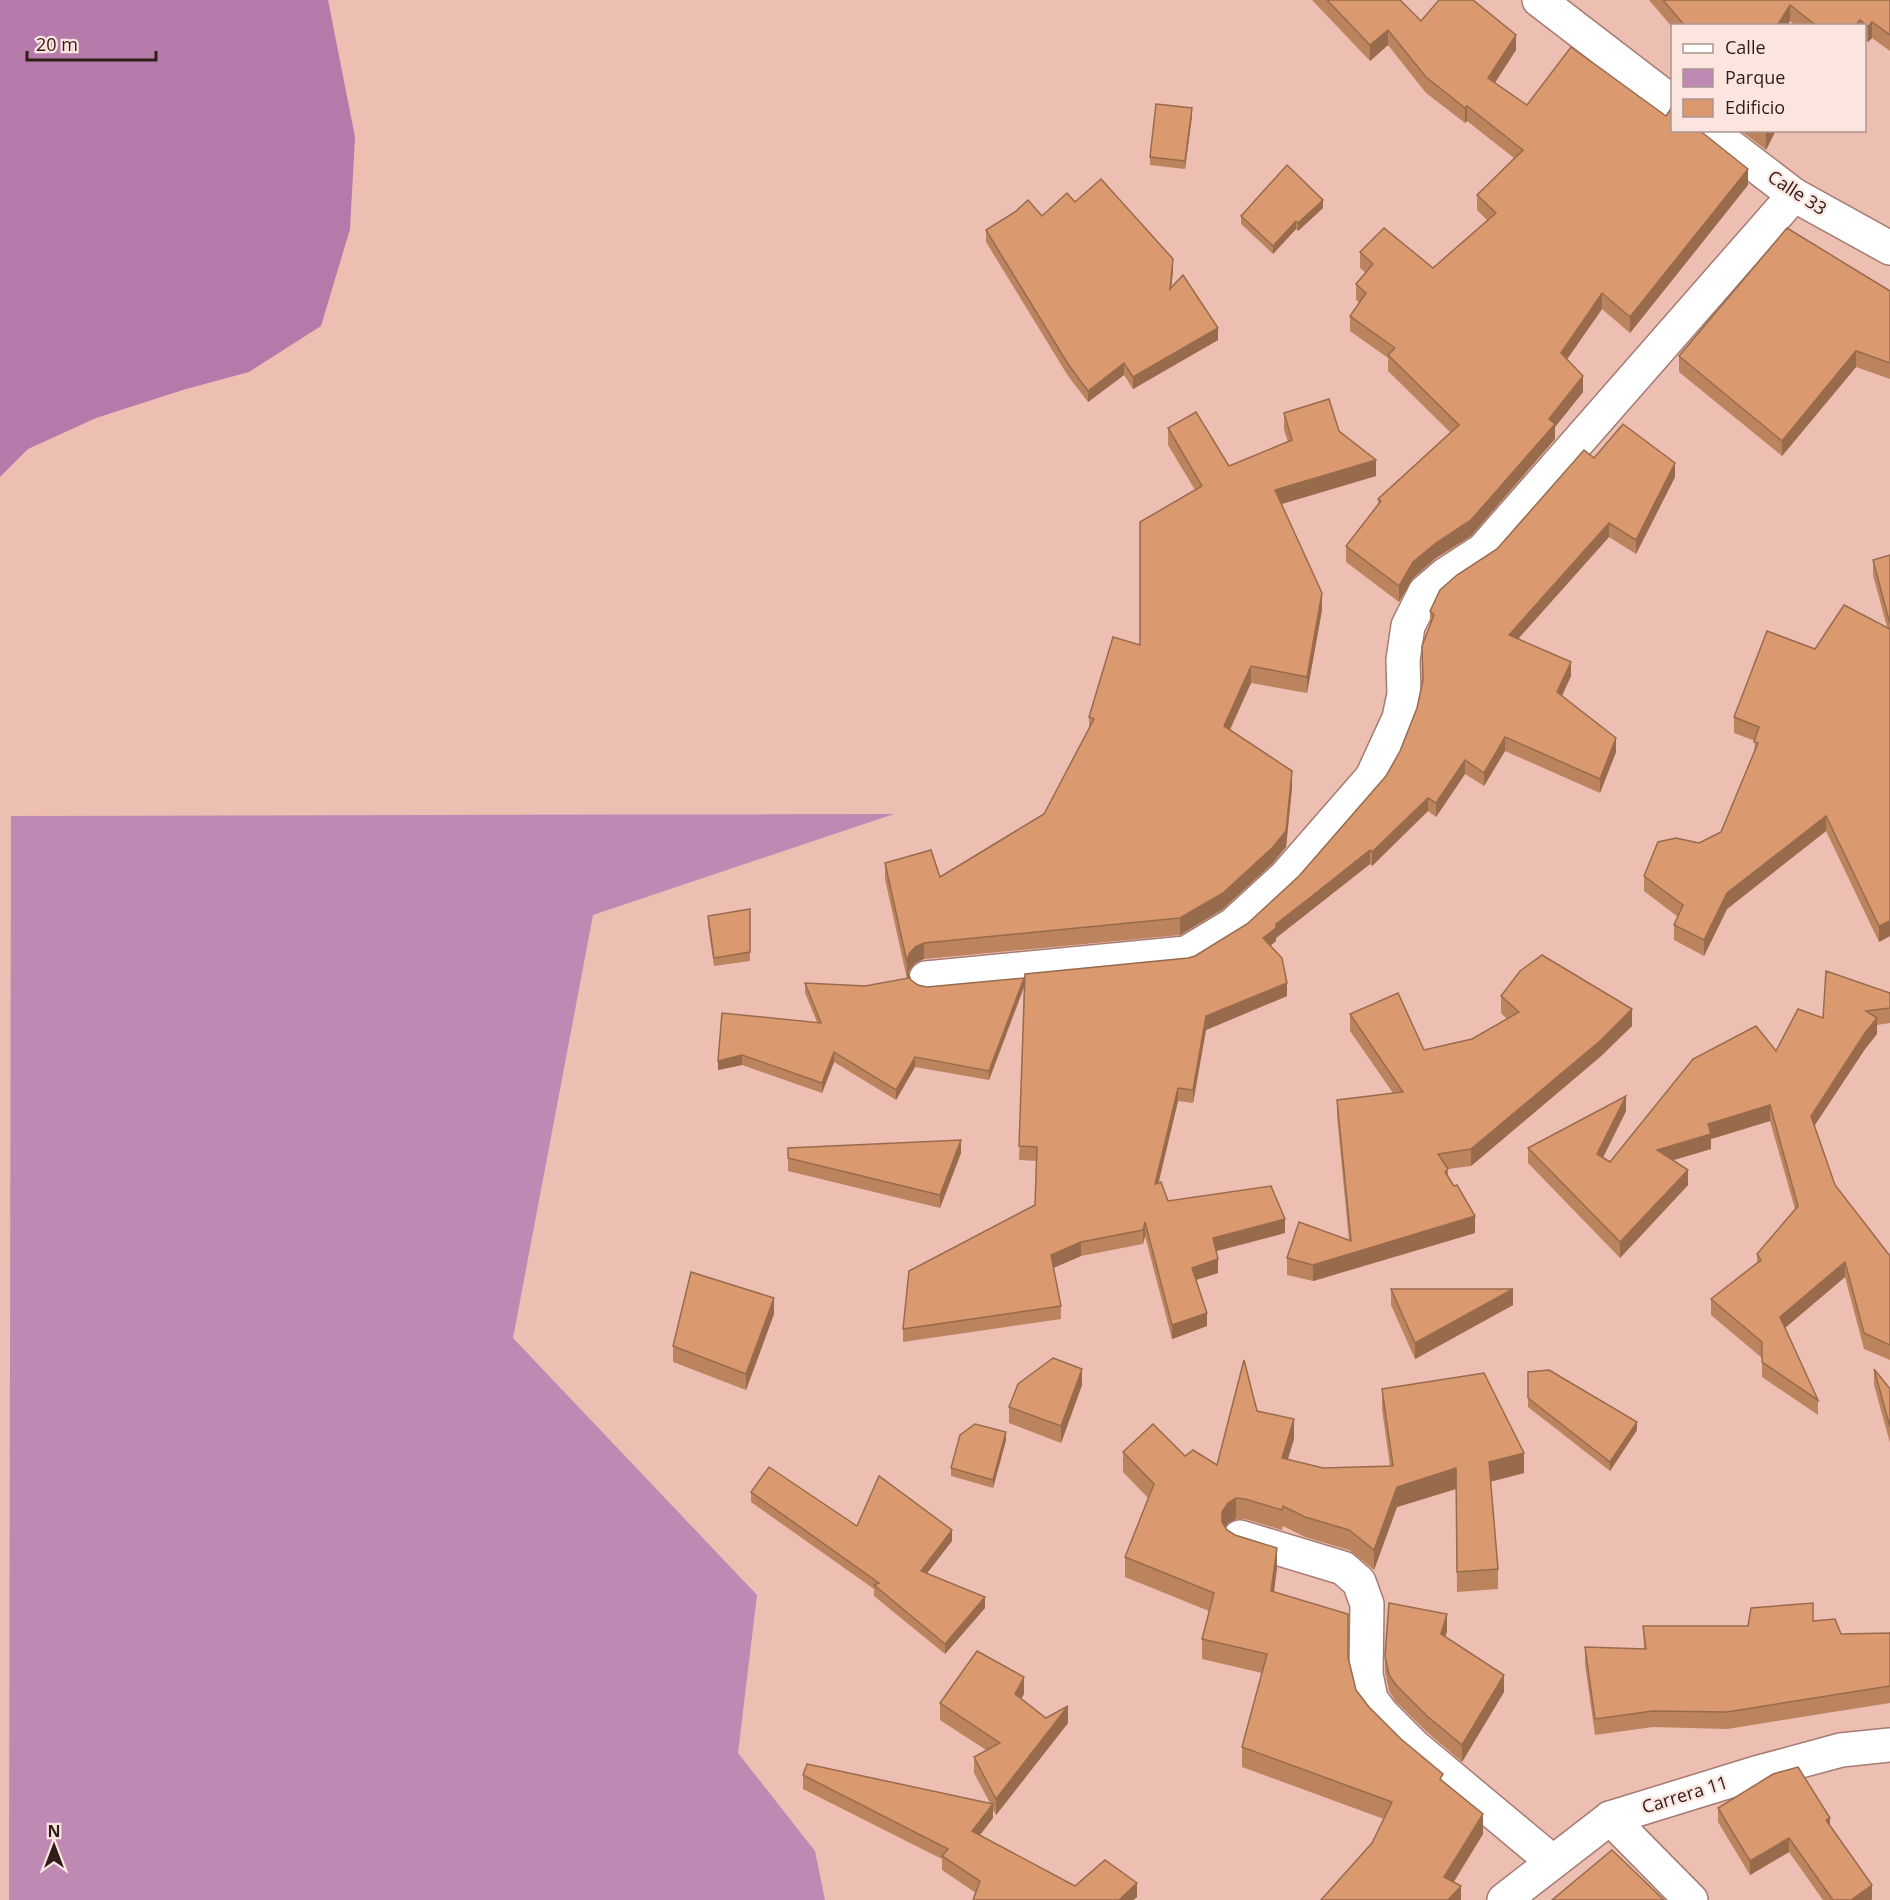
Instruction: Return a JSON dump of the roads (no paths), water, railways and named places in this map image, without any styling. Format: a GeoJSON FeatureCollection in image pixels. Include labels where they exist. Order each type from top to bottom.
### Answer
{"type":"FeatureCollection","features":[{"type":"Feature","properties":{"kind":"street"},"geometry":{"type":"LineString","coordinates":[[1539,0],[1671,101]]}},
{"type":"Feature","properties":{"kind":"street","name":"Calle 33"},"geometry":{"type":"LineString","coordinates":[[1712,132],[1794,195],[1888,244]]}},
{"type":"Feature","properties":{"kind":"street"},"geometry":{"type":"LineString","coordinates":[[926,978],[1186,953],[1234,924],[1285,877],[1372,777],[1399,718],[1404,694],[1403,660],[1408,626],[1425,592],[1446,574],[1483,550],[1794,195]]}},
{"type":"Feature","properties":{"kind":"street"},"geometry":{"type":"LineString","coordinates":[[1240,1537],[1343,1568],[1359,1582],[1367,1604],[1366,1674],[1371,1699],[1382,1714],[1414,1746],[1553,1862]]}},
{"type":"Feature","properties":{"kind":"street","name":"Carrera 11"},"geometry":{"type":"LineString","coordinates":[[1504,1900],[1610,1818],[1840,1750],[1890,1745]]}},
{"type":"Feature","properties":{"kind":"street"},"geometry":{"type":"LineString","coordinates":[[1610,1818],[1691,1900]]}}]}
